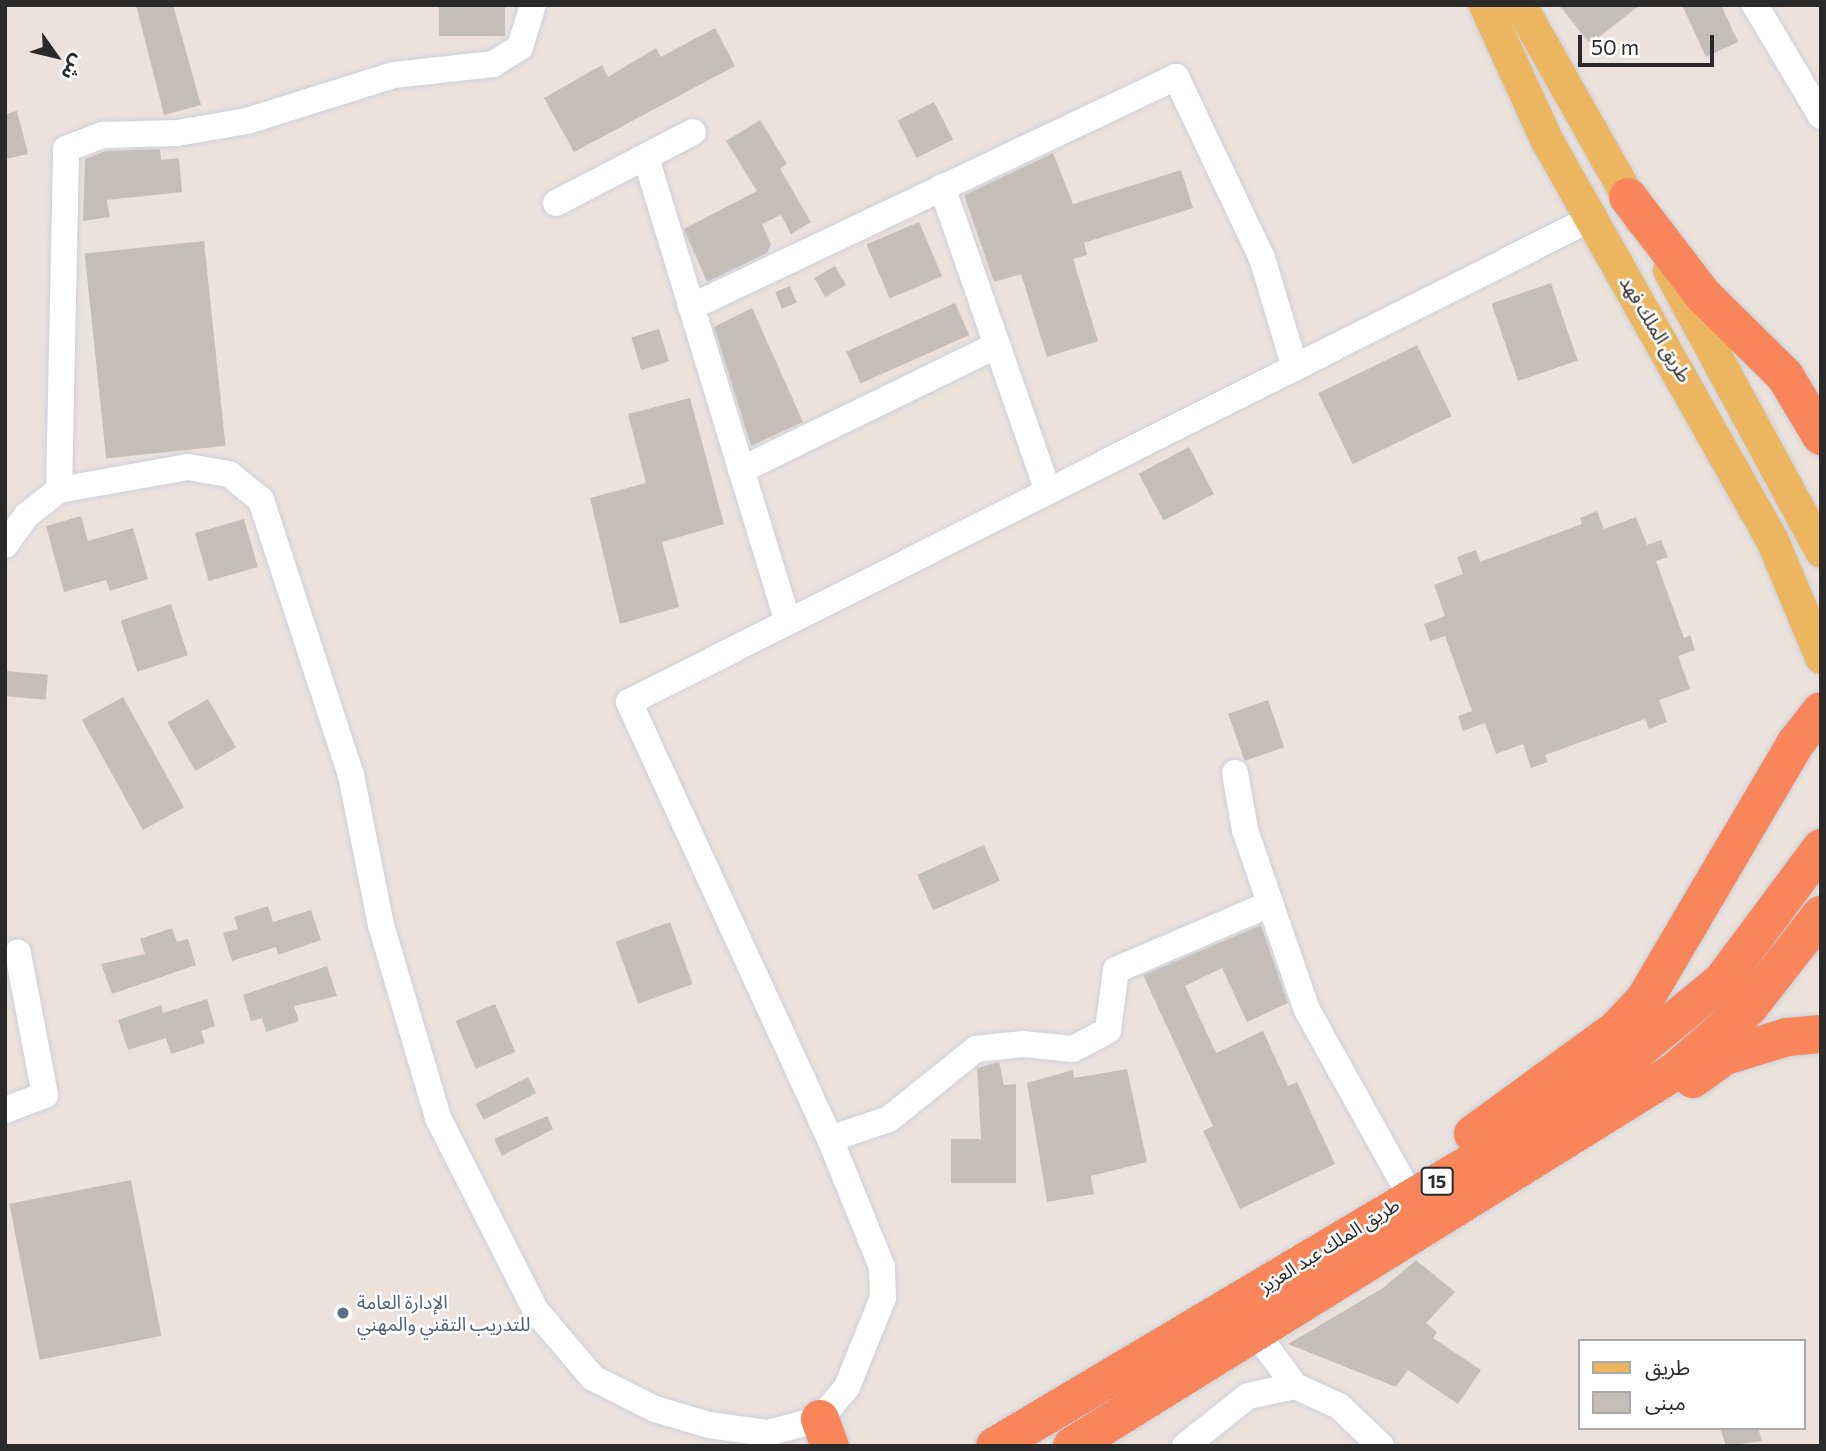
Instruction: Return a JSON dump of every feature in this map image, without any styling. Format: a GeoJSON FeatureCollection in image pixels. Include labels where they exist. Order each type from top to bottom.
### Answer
{"type":"FeatureCollection","features":[{"type":"Feature","properties":{"kind":"highway"},"geometry":{"type":"LineString","coordinates":[[1628,197],[1703,295],[1785,376],[1821,436]]}},
{"type":"Feature","properties":{"kind":"highway"},"geometry":{"type":"LineString","coordinates":[[1410,1195],[1443,1155],[1617,1029],[1645,999],[1795,744],[1821,710]]}},
{"type":"Feature","properties":{"kind":"highway","name":"طريق الملك عبد العزيز"},"geometry":{"type":"LineString","coordinates":[[995,1446],[1410,1195],[1577,1100],[1648,1045],[1722,981],[1821,848]]}},
{"type":"Feature","properties":{"kind":"highway","name":"طريق الملك عبد العزيز"},"geometry":{"type":"LineString","coordinates":[[1072,1446],[1461,1207],[1674,1072],[1749,1007],[1821,915]]}},
{"type":"Feature","properties":{"kind":"highway"},"geometry":{"type":"LineString","coordinates":[[1461,1207],[1663,1100],[1726,1056],[1787,1037],[1821,1034]]}},
{"type":"Feature","properties":{"kind":"main road","name":"طريق الملك فهد"},"geometry":{"type":"LineString","coordinates":[[1523,6],[1821,551]]}},
{"type":"Feature","properties":{"kind":"main road","name":"طريق الملك فهد"},"geometry":{"type":"LineString","coordinates":[[1490,16],[1590,219],[1692,390],[1772,540],[1821,657]]}},
{"type":"Feature","properties":{"kind":"street"},"geometry":{"type":"LineString","coordinates":[[59,490],[66,149],[103,135],[177,133],[247,121],[394,75],[493,64],[520,47],[533,5]]}},
{"type":"Feature","properties":{"kind":"street"},"geometry":{"type":"LineString","coordinates":[[1755,5],[1821,116]]}},
{"type":"Feature","properties":{"kind":"street"},"geometry":{"type":"LineString","coordinates":[[1490,16],[1523,6]]}},
{"type":"Feature","properties":{"kind":"street"},"geometry":{"type":"LineString","coordinates":[[691,307],[1176,77],[1262,258],[1295,368]]}},
{"type":"Feature","properties":{"kind":"street"},"geometry":{"type":"LineString","coordinates":[[556,203],[693,132]]}},
{"type":"Feature","properties":{"kind":"street"},"geometry":{"type":"LineString","coordinates":[[646,158],[788,622]]}},
{"type":"Feature","properties":{"kind":"street"},"geometry":{"type":"LineString","coordinates":[[942,187],[1048,491]]}},
{"type":"Feature","properties":{"kind":"street"},"geometry":{"type":"LineString","coordinates":[[5,545],[27,515],[59,490],[188,467],[229,474],[261,500],[351,775],[381,925],[438,1118],[536,1311],[593,1378],[655,1409],[709,1425],[768,1433],[825,1432],[847,1387],[883,1298],[882,1268],[830,1139],[629,702],[1590,219]]}},
{"type":"Feature","properties":{"kind":"street"},"geometry":{"type":"LineString","coordinates":[[741,470],[997,345]]}},
{"type":"Feature","properties":{"kind":"street"},"geometry":{"type":"LineString","coordinates":[[1235,773],[1245,830],[1307,1010],[1410,1195]]}},
{"type":"Feature","properties":{"kind":"street"},"geometry":{"type":"LineString","coordinates":[[830,1139],[889,1119],[957,1069],[976,1049],[1024,1044],[1073,1049],[1108,1030],[1116,970],[1270,904]]}},
{"type":"Feature","properties":{"kind":"street"},"geometry":{"type":"LineString","coordinates":[[5,1110],[45,1095],[18,953]]}},
{"type":"Feature","properties":{"kind":"street"},"geometry":{"type":"LineString","coordinates":[[1256,1333],[1295,1386],[1339,1406],[1381,1446]]}},
{"type":"Feature","properties":{"kind":"street"},"geometry":{"type":"LineString","coordinates":[[1185,1446],[1248,1395],[1295,1386]]}},
{"type":"Feature","properties":{"kind":"building"},"geometry":{"type":"Polygon","coordinates":[[[136,5],[173,5],[201,105],[164,115],[136,5]]]}},
{"type":"Feature","properties":{"kind":"building"},"geometry":{"type":"Polygon","coordinates":[[[439,5],[505,5],[505,36],[439,36],[439,5]]]}},
{"type":"Feature","properties":{"kind":"building"},"geometry":{"type":"Polygon","coordinates":[[[1559,5],[1640,5],[1590,44],[1559,5]]]}},
{"type":"Feature","properties":{"kind":"building"},"geometry":{"type":"Polygon","coordinates":[[[1682,5],[1721,5],[1738,42],[1706,57],[1682,5]]]}},
{"type":"Feature","properties":{"kind":"building"},"geometry":{"type":"Polygon","coordinates":[[[715,28],[735,66],[574,152],[544,98],[602,65],[608,77],[656,48],[661,57],[715,28]]]}},
{"type":"Feature","properties":{"kind":"building"},"geometry":{"type":"Polygon","coordinates":[[[934,102],[953,139],[917,158],[897,121],[934,102]]]}},
{"type":"Feature","properties":{"kind":"building"},"geometry":{"type":"Polygon","coordinates":[[[17,111],[28,154],[5,159],[5,114],[17,111]]]}},
{"type":"Feature","properties":{"kind":"building"},"geometry":{"type":"Polygon","coordinates":[[[760,120],[787,164],[780,169],[811,222],[791,234],[781,215],[762,224],[771,245],[767,253],[707,282],[684,229],[757,191],[726,141],[760,120]]]}},
{"type":"Feature","properties":{"kind":"building"},"geometry":{"type":"Polygon","coordinates":[[[160,149],[161,160],[179,158],[182,192],[107,200],[110,217],[83,221],[85,159],[106,151],[160,149]]]}},
{"type":"Feature","properties":{"kind":"building"},"geometry":{"type":"Polygon","coordinates":[[[1053,153],[1073,204],[1181,170],[1193,208],[1084,243],[1087,255],[1073,259],[1098,341],[1047,357],[1021,274],[994,282],[964,195],[1053,153]]]}},
{"type":"Feature","properties":{"kind":"building"},"geometry":{"type":"Polygon","coordinates":[[[919,222],[942,276],[890,299],[867,244],[919,222]]]}},
{"type":"Feature","properties":{"kind":"building"},"geometry":{"type":"Polygon","coordinates":[[[204,241],[226,446],[106,458],[85,254],[204,241]]]}},
{"type":"Feature","properties":{"kind":"building"},"geometry":{"type":"Polygon","coordinates":[[[835,266],[846,285],[825,297],[814,278],[835,266]]]}},
{"type":"Feature","properties":{"kind":"building"},"geometry":{"type":"Polygon","coordinates":[[[1551,283],[1578,361],[1518,381],[1491,304],[1551,283]]]}},
{"type":"Feature","properties":{"kind":"building"},"geometry":{"type":"Polygon","coordinates":[[[790,286],[797,303],[782,309],[775,292],[790,286]]]}},
{"type":"Feature","properties":{"kind":"building"},"geometry":{"type":"Polygon","coordinates":[[[955,303],[969,335],[861,383],[846,351],[955,303]]]}},
{"type":"Feature","properties":{"kind":"building"},"geometry":{"type":"Polygon","coordinates":[[[752,308],[803,422],[751,446],[714,327],[752,308]]]}},
{"type":"Feature","properties":{"kind":"building"},"geometry":{"type":"Polygon","coordinates":[[[659,329],[669,362],[641,370],[631,337],[659,329]]]}},
{"type":"Feature","properties":{"kind":"building"},"geometry":{"type":"Polygon","coordinates":[[[1417,345],[1452,416],[1353,464],[1318,393],[1417,345]]]}},
{"type":"Feature","properties":{"kind":"building"},"geometry":{"type":"Polygon","coordinates":[[[690,398],[724,524],[662,542],[679,607],[620,624],[590,498],[646,483],[628,414],[690,398]]]}},
{"type":"Feature","properties":{"kind":"building"},"geometry":{"type":"Polygon","coordinates":[[[1189,447],[1214,494],[1164,521],[1139,474],[1189,447]]]}},
{"type":"Feature","properties":{"kind":"building"},"geometry":{"type":"Polygon","coordinates":[[[1597,511],[1604,529],[1636,517],[1647,545],[1661,540],[1668,557],[1656,561],[1684,638],[1690,635],[1695,650],[1678,656],[1690,689],[1659,700],[1667,722],[1649,729],[1645,719],[1545,755],[1548,762],[1531,768],[1523,744],[1496,754],[1485,723],[1463,731],[1458,716],[1472,711],[1445,636],[1430,641],[1424,624],[1445,616],[1434,585],[1463,574],[1457,557],[1476,550],[1480,562],[1582,524],[1580,518],[1597,511]]]}},
{"type":"Feature","properties":{"kind":"building"},"geometry":{"type":"Polygon","coordinates":[[[81,516],[88,541],[133,528],[148,579],[110,591],[106,580],[64,592],[46,526],[81,516]]]}},
{"type":"Feature","properties":{"kind":"building"},"geometry":{"type":"Polygon","coordinates":[[[244,519],[258,567],[209,581],[195,533],[244,519]]]}},
{"type":"Feature","properties":{"kind":"building"},"geometry":{"type":"Polygon","coordinates":[[[171,604],[188,655],[137,672],[121,620],[171,604]]]}},
{"type":"Feature","properties":{"kind":"building"},"geometry":{"type":"Polygon","coordinates":[[[5,671],[48,675],[46,700],[5,696],[5,671]]]}},
{"type":"Feature","properties":{"kind":"building"},"geometry":{"type":"Polygon","coordinates":[[[123,697],[184,807],[143,830],[82,720],[123,697]]]}},
{"type":"Feature","properties":{"kind":"building"},"geometry":{"type":"Polygon","coordinates":[[[208,699],[236,747],[195,771],[167,722],[208,699]]]}},
{"type":"Feature","properties":{"kind":"building"},"geometry":{"type":"Polygon","coordinates":[[[1268,700],[1284,747],[1245,761],[1228,714],[1268,700]]]}},
{"type":"Feature","properties":{"kind":"building"},"geometry":{"type":"Polygon","coordinates":[[[984,845],[1000,881],[933,910],[917,875],[984,845]]]}},
{"type":"Feature","properties":{"kind":"building"},"geometry":{"type":"Polygon","coordinates":[[[268,906],[273,922],[311,910],[321,940],[278,955],[276,947],[232,961],[223,933],[238,929],[234,917],[268,906]]]}},
{"type":"Feature","properties":{"kind":"building"},"geometry":{"type":"Polygon","coordinates":[[[670,922],[693,984],[638,1004],[615,942],[670,922]]]}},
{"type":"Feature","properties":{"kind":"building"},"geometry":{"type":"Polygon","coordinates":[[[1261,925],[1288,1003],[1247,1022],[1222,968],[1185,986],[1216,1053],[1263,1031],[1288,1086],[1297,1082],[1335,1164],[1240,1209],[1203,1131],[1213,1126],[1143,975],[1261,925]]]}},
{"type":"Feature","properties":{"kind":"building"},"geometry":{"type":"Polygon","coordinates":[[[172,928],[177,942],[188,939],[196,965],[112,994],[101,964],[145,954],[140,939],[172,928]]]}},
{"type":"Feature","properties":{"kind":"building"},"geometry":{"type":"Polygon","coordinates":[[[327,966],[337,996],[294,1006],[299,1021],[266,1032],[262,1018],[251,1021],[243,995],[327,966]]]}},
{"type":"Feature","properties":{"kind":"building"},"geometry":{"type":"Polygon","coordinates":[[[207,999],[215,1026],[201,1031],[205,1043],[171,1054],[166,1038],[128,1050],[118,1020],[161,1005],[163,1013],[207,999]]]}},
{"type":"Feature","properties":{"kind":"building"},"geometry":{"type":"Polygon","coordinates":[[[495,1004],[515,1052],[476,1069],[455,1021],[495,1004]]]}},
{"type":"Feature","properties":{"kind":"building"},"geometry":{"type":"Polygon","coordinates":[[[999,1062],[1004,1085],[1016,1084],[1016,1183],[951,1183],[951,1139],[981,1139],[977,1068],[999,1062]]]}},
{"type":"Feature","properties":{"kind":"building"},"geometry":{"type":"Polygon","coordinates":[[[1127,1069],[1147,1162],[1091,1176],[1094,1194],[1047,1202],[1027,1083],[1073,1070],[1074,1078],[1127,1069]]]}},
{"type":"Feature","properties":{"kind":"building"},"geometry":{"type":"Polygon","coordinates":[[[528,1077],[536,1093],[484,1120],[475,1104],[528,1077]]]}},
{"type":"Feature","properties":{"kind":"building"},"geometry":{"type":"Polygon","coordinates":[[[547,1116],[553,1129],[502,1156],[494,1139],[547,1116]]]}},
{"type":"Feature","properties":{"kind":"building"},"geometry":{"type":"Polygon","coordinates":[[[131,1180],[161,1336],[40,1360],[9,1204],[131,1180]]]}},
{"type":"Feature","properties":{"kind":"building"},"geometry":{"type":"Polygon","coordinates":[[[1416,1260],[1455,1292],[1426,1323],[1437,1332],[1433,1338],[1481,1370],[1458,1404],[1408,1370],[1396,1387],[1288,1344],[1383,1288],[1416,1260]]]}},
{"type":"Feature","properties":{"kind":"building"},"geometry":{"type":"Polygon","coordinates":[[[1721,1430],[1759,1430],[1762,1441],[1726,1446],[1721,1430]]]}},
{"type":"Feature","properties":{"kind":"place","name":"الإدارة العامة للتدريب التقني والمهني"},"geometry":{"type":"Point","coordinates":[343,1313]}}]}
